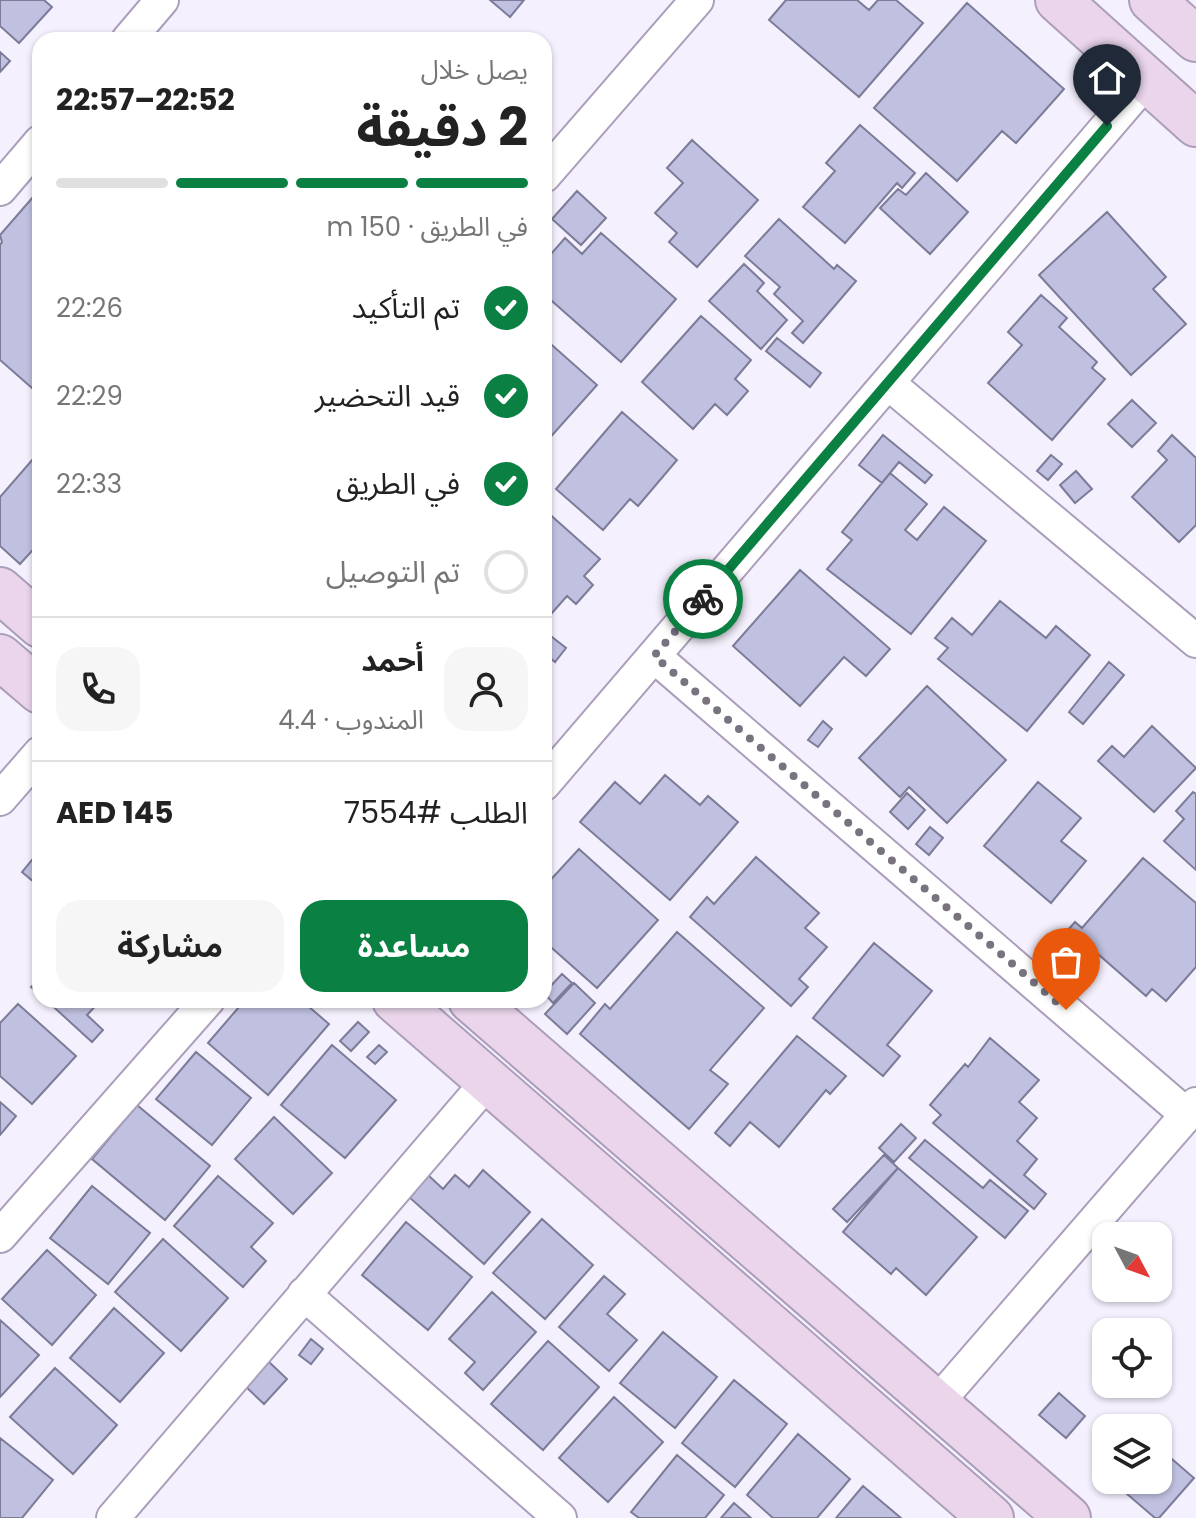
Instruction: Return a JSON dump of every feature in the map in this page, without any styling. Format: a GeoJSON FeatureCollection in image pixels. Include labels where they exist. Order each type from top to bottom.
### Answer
{"type":"FeatureCollection","features":[{"type":"Feature","properties":{"kind":"street"},"geometry":{"type":"LineString","coordinates":[[135,32],[162,0]]}},
{"type":"Feature","properties":{"kind":"street"},"geometry":{"type":"LineString","coordinates":[[552,167],[697,0]]}},
{"type":"Feature","properties":{"kind":"street"},"geometry":{"type":"LineString","coordinates":[[1058,0],[1196,124]]}},
{"type":"Feature","properties":{"kind":"street"},"geometry":{"type":"LineString","coordinates":[[1152,0],[1196,39]]}},
{"type":"Feature","properties":{"kind":"street"},"geometry":{"type":"LineString","coordinates":[[552,775],[1147,80]]}},
{"type":"Feature","properties":{"kind":"street"},"geometry":{"type":"LineString","coordinates":[[0,189],[32,151]]}},
{"type":"Feature","properties":{"kind":"street"},"geometry":{"type":"LineString","coordinates":[[888,383],[1196,641]]}},
{"type":"Feature","properties":{"kind":"street"},"geometry":{"type":"LineString","coordinates":[[0,590],[32,618]]}},
{"type":"Feature","properties":{"kind":"street"},"geometry":{"type":"LineString","coordinates":[[0,619],[32,638]]}},
{"type":"Feature","properties":{"kind":"street"},"geometry":{"type":"LineString","coordinates":[[654,656],[1192,1110],[936,1404]]}},
{"type":"Feature","properties":{"kind":"street"},"geometry":{"type":"LineString","coordinates":[[0,657],[32,684]]}},
{"type":"Feature","properties":{"kind":"street"},"geometry":{"type":"LineString","coordinates":[[0,799],[32,762]]}},
{"type":"Feature","properties":{"kind":"street"},"geometry":{"type":"LineString","coordinates":[[0,1236],[201,1008]]}},
{"type":"Feature","properties":{"kind":"street"},"geometry":{"type":"LineString","coordinates":[[404,1008],[991,1518]]}},
{"type":"Feature","properties":{"kind":"street"},"geometry":{"type":"LineString","coordinates":[[480,1008],[1068,1518]]}},
{"type":"Feature","properties":{"kind":"street"},"geometry":{"type":"LineString","coordinates":[[113,1518],[488,1081]]}},
{"type":"Feature","properties":{"kind":"street"},"geometry":{"type":"LineString","coordinates":[[304,1294],[560,1518]]}},
{"type":"Feature","properties":{"kind":"building"},"geometry":{"type":"Polygon","coordinates":[[[0,0],[44,0],[52,7],[19,43],[0,26],[0,0]]]}},
{"type":"Feature","properties":{"kind":"building"},"geometry":{"type":"Polygon","coordinates":[[[490,0],[524,0],[510,17],[490,0]]]}},
{"type":"Feature","properties":{"kind":"building"},"geometry":{"type":"Polygon","coordinates":[[[786,0],[857,0],[869,10],[878,0],[896,0],[923,23],[859,97],[769,20],[786,0]]]}},
{"type":"Feature","properties":{"kind":"building"},"geometry":{"type":"Polygon","coordinates":[[[967,3],[1064,89],[1016,143],[1002,131],[957,181],[874,108],[967,3]]]}},
{"type":"Feature","properties":{"kind":"building"},"geometry":{"type":"Polygon","coordinates":[[[0,52],[10,61],[0,72],[0,52]]]}},
{"type":"Feature","properties":{"kind":"building"},"geometry":{"type":"Polygon","coordinates":[[[860,125],[915,173],[902,188],[897,183],[845,243],[803,207],[835,171],[826,163],[860,125]]]}},
{"type":"Feature","properties":{"kind":"building"},"geometry":{"type":"Polygon","coordinates":[[[692,140],[758,200],[697,267],[669,242],[677,233],[655,213],[683,183],[667,168],[692,140]]]}},
{"type":"Feature","properties":{"kind":"building"},"geometry":{"type":"Polygon","coordinates":[[[926,173],[968,212],[930,254],[880,208],[898,189],[906,195],[926,173]]]}},
{"type":"Feature","properties":{"kind":"building"},"geometry":{"type":"Polygon","coordinates":[[[577,191],[606,218],[581,245],[552,219],[577,191]]]}},
{"type":"Feature","properties":{"kind":"building"},"geometry":{"type":"Polygon","coordinates":[[[32,198],[32,388],[0,360],[0,235],[32,198]]]}},
{"type":"Feature","properties":{"kind":"building"},"geometry":{"type":"Polygon","coordinates":[[[1107,212],[1166,277],[1153,289],[1186,324],[1131,375],[1039,275],[1107,212]]]}},
{"type":"Feature","properties":{"kind":"building"},"geometry":{"type":"Polygon","coordinates":[[[779,219],[834,269],[837,265],[856,281],[803,343],[792,333],[803,321],[774,294],[780,287],[745,256],[779,219]]]}},
{"type":"Feature","properties":{"kind":"building"},"geometry":{"type":"Polygon","coordinates":[[[601,233],[676,299],[621,362],[552,301],[552,253],[565,238],[582,254],[601,233]]]}},
{"type":"Feature","properties":{"kind":"building"},"geometry":{"type":"Polygon","coordinates":[[[744,264],[764,283],[757,291],[787,320],[761,349],[709,301],[744,264]]]}},
{"type":"Feature","properties":{"kind":"building"},"geometry":{"type":"Polygon","coordinates":[[[1041,295],[1067,318],[1059,327],[1097,362],[1092,368],[1105,379],[1052,440],[988,383],[1022,345],[1008,332],[1041,295]]]}},
{"type":"Feature","properties":{"kind":"building"},"geometry":{"type":"Polygon","coordinates":[[[701,316],[751,360],[735,379],[748,391],[727,415],[715,404],[693,429],[642,382],[701,316]]]}},
{"type":"Feature","properties":{"kind":"building"},"geometry":{"type":"Polygon","coordinates":[[[777,338],[821,373],[810,387],[766,351],[777,338]]]}},
{"type":"Feature","properties":{"kind":"building"},"geometry":{"type":"Polygon","coordinates":[[[552,345],[597,385],[552,435],[552,345]]]}},
{"type":"Feature","properties":{"kind":"building"},"geometry":{"type":"Polygon","coordinates":[[[1132,400],[1156,423],[1132,447],[1108,424],[1132,400]]]}},
{"type":"Feature","properties":{"kind":"building"},"geometry":{"type":"Polygon","coordinates":[[[622,412],[677,460],[638,506],[630,499],[603,530],[556,489],[622,412]]]}},
{"type":"Feature","properties":{"kind":"building"},"geometry":{"type":"Polygon","coordinates":[[[883,435],[932,475],[925,483],[899,462],[882,483],[859,465],[883,435]]]}},
{"type":"Feature","properties":{"kind":"building"},"geometry":{"type":"Polygon","coordinates":[[[1172,435],[1196,458],[1196,525],[1179,542],[1132,497],[1167,460],[1158,451],[1172,435]]]}},
{"type":"Feature","properties":{"kind":"building"},"geometry":{"type":"Polygon","coordinates":[[[1051,455],[1062,464],[1048,480],[1037,471],[1051,455]]]}},
{"type":"Feature","properties":{"kind":"building"},"geometry":{"type":"Polygon","coordinates":[[[32,460],[32,551],[20,564],[0,546],[0,497],[32,460]]]}},
{"type":"Feature","properties":{"kind":"building"},"geometry":{"type":"Polygon","coordinates":[[[1076,471],[1092,489],[1075,503],[1060,485],[1076,471]]]}},
{"type":"Feature","properties":{"kind":"building"},"geometry":{"type":"Polygon","coordinates":[[[890,473],[927,504],[905,530],[917,540],[944,507],[986,541],[911,634],[827,569],[852,540],[842,532],[890,473]]]}},
{"type":"Feature","properties":{"kind":"building"},"geometry":{"type":"Polygon","coordinates":[[[552,516],[600,559],[584,576],[593,585],[576,604],[567,596],[552,613],[552,516]]]}},
{"type":"Feature","properties":{"kind":"building"},"geometry":{"type":"Polygon","coordinates":[[[800,570],[890,649],[866,676],[844,657],[800,706],[733,646],[800,570]]]}},
{"type":"Feature","properties":{"kind":"building"},"geometry":{"type":"Polygon","coordinates":[[[1000,601],[1046,638],[1056,626],[1090,655],[1027,731],[938,659],[948,648],[935,638],[952,618],[972,635],[1000,601]]]}},
{"type":"Feature","properties":{"kind":"building"},"geometry":{"type":"Polygon","coordinates":[[[552,637],[566,648],[555,662],[552,660],[552,637]]]}},
{"type":"Feature","properties":{"kind":"building"},"geometry":{"type":"Polygon","coordinates":[[[1109,662],[1124,675],[1083,724],[1069,712],[1109,662]]]}},
{"type":"Feature","properties":{"kind":"building"},"geometry":{"type":"Polygon","coordinates":[[[927,686],[1006,760],[947,823],[909,787],[900,797],[859,758],[927,686]]]}},
{"type":"Feature","properties":{"kind":"building"},"geometry":{"type":"Polygon","coordinates":[[[823,721],[832,729],[818,747],[808,740],[823,721]]]}},
{"type":"Feature","properties":{"kind":"building"},"geometry":{"type":"Polygon","coordinates":[[[1152,726],[1196,768],[1154,812],[1098,761],[1112,746],[1124,757],[1152,726]]]}},
{"type":"Feature","properties":{"kind":"building"},"geometry":{"type":"Polygon","coordinates":[[[665,775],[700,805],[708,796],[738,822],[670,900],[580,822],[615,782],[640,804],[665,775]]]}},
{"type":"Feature","properties":{"kind":"building"},"geometry":{"type":"Polygon","coordinates":[[[1038,782],[1081,818],[1061,841],[1086,861],[1051,903],[984,846],[1038,782]]]}},
{"type":"Feature","properties":{"kind":"building"},"geometry":{"type":"Polygon","coordinates":[[[1193,792],[1196,794],[1196,870],[1164,841],[1184,819],[1176,811],[1193,792]]]}},
{"type":"Feature","properties":{"kind":"building"},"geometry":{"type":"Polygon","coordinates":[[[907,793],[925,810],[908,829],[890,812],[907,793]]]}},
{"type":"Feature","properties":{"kind":"building"},"geometry":{"type":"Polygon","coordinates":[[[930,827],[943,838],[929,855],[916,844],[930,827]]]}},
{"type":"Feature","properties":{"kind":"building"},"geometry":{"type":"Polygon","coordinates":[[[579,849],[658,920],[597,988],[552,948],[552,878],[579,849]]]}},
{"type":"Feature","properties":{"kind":"building"},"geometry":{"type":"Polygon","coordinates":[[[756,857],[819,913],[805,928],[827,947],[799,979],[808,987],[791,1006],[690,917],[707,897],[714,904],[756,857]]]}},
{"type":"Feature","properties":{"kind":"building"},"geometry":{"type":"Polygon","coordinates":[[[1143,858],[1196,903],[1196,967],[1166,1001],[1152,989],[1146,996],[1091,948],[1067,975],[1045,956],[1075,922],[1082,928],[1143,858]]]}},
{"type":"Feature","properties":{"kind":"building"},"geometry":{"type":"Polygon","coordinates":[[[32,860],[32,880],[22,872],[32,860]]]}},
{"type":"Feature","properties":{"kind":"building"},"geometry":{"type":"Polygon","coordinates":[[[677,932],[764,1008],[710,1070],[728,1084],[689,1129],[580,1034],[605,1004],[610,1009],[677,932]]]}},
{"type":"Feature","properties":{"kind":"building"},"geometry":{"type":"Polygon","coordinates":[[[874,943],[932,991],[887,1045],[900,1056],[883,1076],[813,1018],[874,943]]]}},
{"type":"Feature","properties":{"kind":"building"},"geometry":{"type":"Polygon","coordinates":[[[562,974],[572,983],[553,1003],[552,985],[562,974]]]}},
{"type":"Feature","properties":{"kind":"building"},"geometry":{"type":"Polygon","coordinates":[[[574,983],[595,1003],[567,1034],[545,1014],[574,983]]]}},
{"type":"Feature","properties":{"kind":"building"},"geometry":{"type":"Polygon","coordinates":[[[18,1004],[76,1056],[32,1104],[0,1076],[0,1023],[18,1004]]]}},
{"type":"Feature","properties":{"kind":"building"},"geometry":{"type":"Polygon","coordinates":[[[55,1008],[94,1008],[87,1015],[103,1030],[92,1042],[55,1008]]]}},
{"type":"Feature","properties":{"kind":"building"},"geometry":{"type":"Polygon","coordinates":[[[238,1008],[310,1008],[329,1024],[268,1095],[208,1043],[238,1008]]]}},
{"type":"Feature","properties":{"kind":"building"},"geometry":{"type":"Polygon","coordinates":[[[358,1022],[369,1032],[351,1051],[340,1041],[358,1022]]]}},
{"type":"Feature","properties":{"kind":"building"},"geometry":{"type":"Polygon","coordinates":[[[797,1036],[846,1076],[830,1094],[826,1090],[779,1147],[750,1122],[730,1146],[715,1133],[797,1036]]]}},
{"type":"Feature","properties":{"kind":"building"},"geometry":{"type":"Polygon","coordinates":[[[990,1038],[1039,1080],[1019,1102],[1037,1118],[1017,1141],[1037,1159],[1024,1175],[1046,1194],[1034,1209],[933,1123],[941,1115],[930,1105],[965,1064],[968,1067],[990,1038]]]}},
{"type":"Feature","properties":{"kind":"building"},"geometry":{"type":"Polygon","coordinates":[[[332,1045],[396,1100],[345,1158],[281,1105],[332,1045]]]}},
{"type":"Feature","properties":{"kind":"building"},"geometry":{"type":"Polygon","coordinates":[[[379,1045],[387,1052],[375,1064],[367,1057],[379,1045]]]}},
{"type":"Feature","properties":{"kind":"building"},"geometry":{"type":"Polygon","coordinates":[[[196,1052],[251,1098],[212,1145],[156,1099],[196,1052]]]}},
{"type":"Feature","properties":{"kind":"building"},"geometry":{"type":"Polygon","coordinates":[[[0,1102],[16,1116],[0,1135],[0,1102]]]}},
{"type":"Feature","properties":{"kind":"building"},"geometry":{"type":"Polygon","coordinates":[[[137,1105],[210,1166],[165,1220],[92,1159],[137,1105]]]}},
{"type":"Feature","properties":{"kind":"building"},"geometry":{"type":"Polygon","coordinates":[[[274,1117],[332,1173],[293,1214],[235,1159],[274,1117]]]}},
{"type":"Feature","properties":{"kind":"building"},"geometry":{"type":"Polygon","coordinates":[[[901,1124],[916,1138],[894,1162],[879,1148],[901,1124]]]}},
{"type":"Feature","properties":{"kind":"building"},"geometry":{"type":"Polygon","coordinates":[[[925,1140],[983,1188],[990,1180],[1028,1211],[1005,1238],[909,1158],[925,1140]]]}},
{"type":"Feature","properties":{"kind":"building"},"geometry":{"type":"Polygon","coordinates":[[[884,1155],[898,1168],[847,1222],[833,1209],[884,1155]]]}},
{"type":"Feature","properties":{"kind":"building"},"geometry":{"type":"Polygon","coordinates":[[[898,1168],[977,1237],[926,1295],[896,1268],[891,1274],[843,1232],[898,1168]]]}},
{"type":"Feature","properties":{"kind":"building"},"geometry":{"type":"Polygon","coordinates":[[[483,1170],[530,1212],[484,1264],[409,1197],[428,1175],[443,1189],[455,1175],[469,1187],[483,1170]]]}},
{"type":"Feature","properties":{"kind":"building"},"geometry":{"type":"Polygon","coordinates":[[[218,1176],[273,1223],[251,1247],[266,1261],[243,1287],[174,1226],[218,1176]]]}},
{"type":"Feature","properties":{"kind":"building"},"geometry":{"type":"Polygon","coordinates":[[[92,1186],[150,1233],[108,1284],[50,1238],[92,1186]]]}},
{"type":"Feature","properties":{"kind":"building"},"geometry":{"type":"Polygon","coordinates":[[[542,1219],[593,1265],[545,1319],[493,1273],[542,1219]]]}},
{"type":"Feature","properties":{"kind":"building"},"geometry":{"type":"Polygon","coordinates":[[[406,1222],[472,1277],[428,1330],[362,1275],[406,1222]]]}},
{"type":"Feature","properties":{"kind":"building"},"geometry":{"type":"Polygon","coordinates":[[[163,1239],[228,1298],[181,1351],[115,1292],[163,1239]]]}},
{"type":"Feature","properties":{"kind":"building"},"geometry":{"type":"Polygon","coordinates":[[[47,1250],[96,1295],[52,1345],[2,1299],[47,1250]]]}},
{"type":"Feature","properties":{"kind":"building"},"geometry":{"type":"Polygon","coordinates":[[[604,1276],[625,1294],[607,1314],[637,1340],[609,1371],[559,1327],[604,1276]]]}},
{"type":"Feature","properties":{"kind":"building"},"geometry":{"type":"Polygon","coordinates":[[[492,1292],[536,1332],[483,1390],[465,1373],[475,1362],[449,1339],[492,1292]]]}},
{"type":"Feature","properties":{"kind":"building"},"geometry":{"type":"Polygon","coordinates":[[[114,1308],[164,1353],[120,1402],[70,1358],[114,1308]]]}},
{"type":"Feature","properties":{"kind":"building"},"geometry":{"type":"Polygon","coordinates":[[[0,1320],[39,1355],[0,1397],[0,1320]]]}},
{"type":"Feature","properties":{"kind":"building"},"geometry":{"type":"Polygon","coordinates":[[[663,1332],[717,1377],[675,1428],[620,1383],[663,1332]]]}},
{"type":"Feature","properties":{"kind":"building"},"geometry":{"type":"Polygon","coordinates":[[[311,1339],[323,1349],[311,1364],[299,1355],[311,1339]]]}},
{"type":"Feature","properties":{"kind":"building"},"geometry":{"type":"Polygon","coordinates":[[[548,1341],[599,1387],[543,1450],[491,1404],[548,1341]]]}},
{"type":"Feature","properties":{"kind":"building"},"geometry":{"type":"Polygon","coordinates":[[[268,1361],[287,1379],[264,1404],[245,1386],[268,1361]]]}},
{"type":"Feature","properties":{"kind":"building"},"geometry":{"type":"Polygon","coordinates":[[[55,1368],[117,1425],[73,1474],[10,1417],[55,1368]]]}},
{"type":"Feature","properties":{"kind":"building"},"geometry":{"type":"Polygon","coordinates":[[[734,1380],[787,1424],[735,1487],[682,1443],[734,1380]]]}},
{"type":"Feature","properties":{"kind":"building"},"geometry":{"type":"Polygon","coordinates":[[[1059,1393],[1085,1416],[1066,1438],[1039,1415],[1059,1393]]]}},
{"type":"Feature","properties":{"kind":"building"},"geometry":{"type":"Polygon","coordinates":[[[614,1397],[663,1442],[608,1502],[559,1458],[614,1397]]]}},
{"type":"Feature","properties":{"kind":"building"},"geometry":{"type":"Polygon","coordinates":[[[798,1434],[850,1479],[817,1518],[773,1518],[747,1495],[798,1434]]]}},
{"type":"Feature","properties":{"kind":"building"},"geometry":{"type":"Polygon","coordinates":[[[0,1438],[53,1480],[22,1518],[0,1518],[0,1438]]]}},
{"type":"Feature","properties":{"kind":"building"},"geometry":{"type":"Polygon","coordinates":[[[677,1455],[724,1495],[705,1518],[639,1518],[631,1512],[677,1455]]]}},
{"type":"Feature","properties":{"kind":"building"},"geometry":{"type":"Polygon","coordinates":[[[1172,1459],[1194,1478],[1159,1518],[1127,1494],[1172,1494],[1172,1459]]]}},
{"type":"Feature","properties":{"kind":"building"},"geometry":{"type":"Polygon","coordinates":[[[863,1486],[901,1518],[836,1518],[863,1486]]]}},
{"type":"Feature","properties":{"kind":"building"},"geometry":{"type":"Polygon","coordinates":[[[734,1503],[751,1518],[721,1518],[734,1503]]]}},
{"type":"Feature","properties":{"kind":"way so far"},"geometry":{"type":"LineString","coordinates":[[703,599],[654,656],[1066,1010]]}},
{"type":"Feature","properties":{"kind":"route"},"geometry":{"type":"LineString","coordinates":[[703,599],[1107,126]]}}]}
